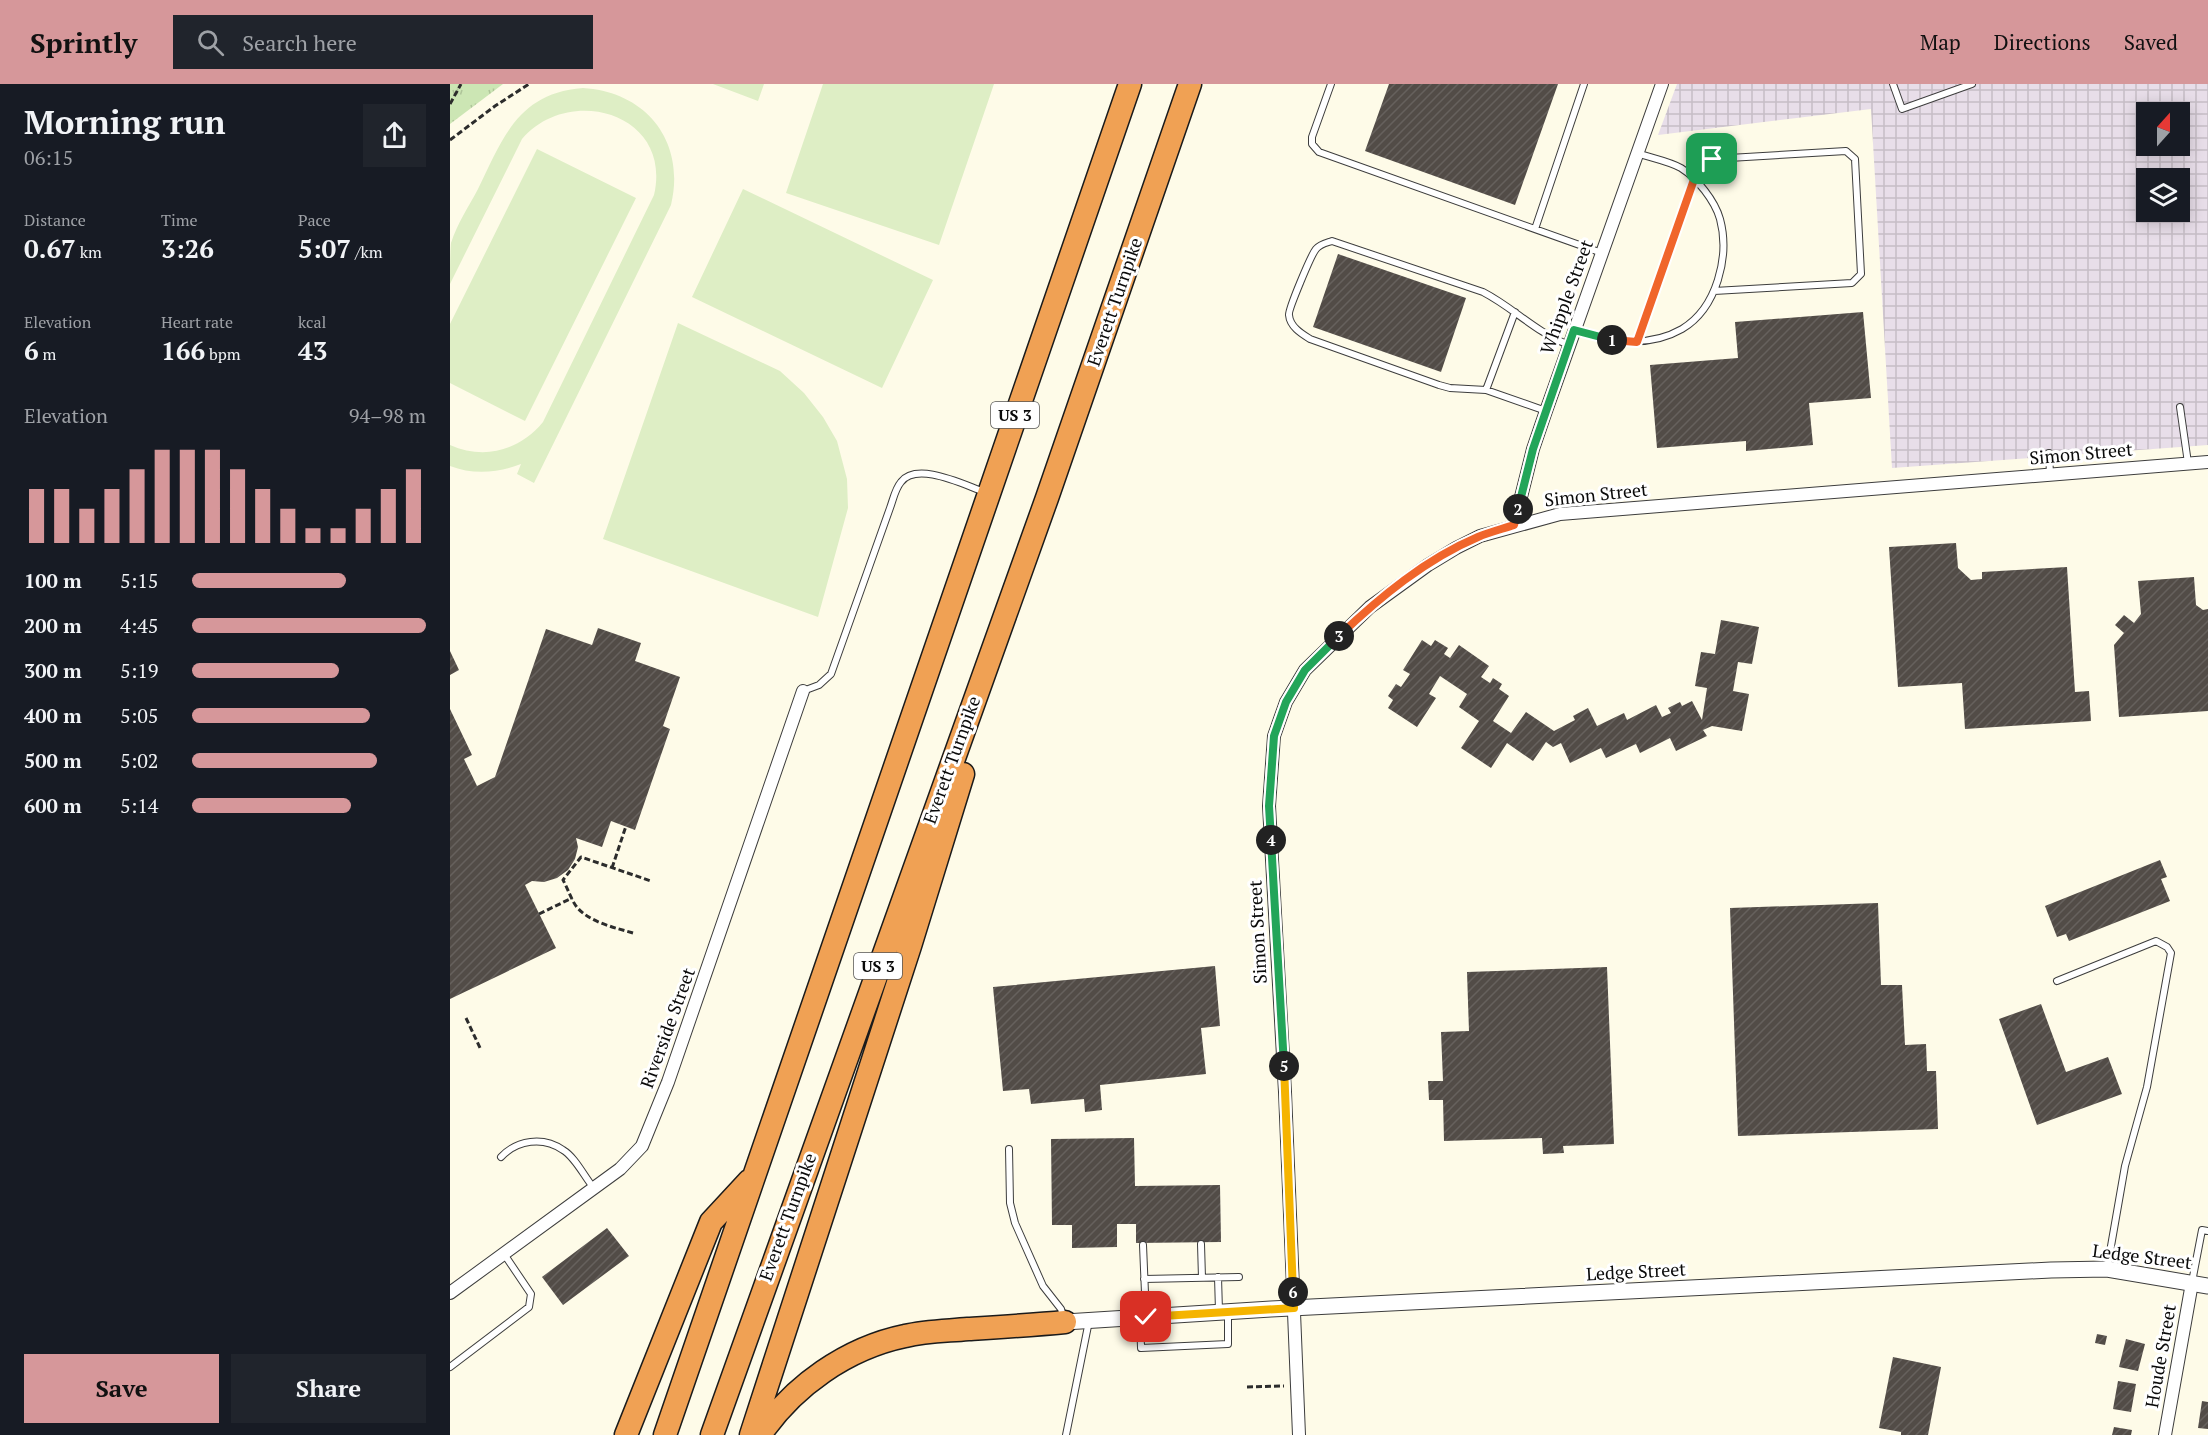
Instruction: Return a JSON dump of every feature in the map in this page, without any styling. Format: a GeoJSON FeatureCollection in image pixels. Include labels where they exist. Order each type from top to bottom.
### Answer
{"type":"FeatureCollection","features":[{"type":"Feature","properties":{"kind":"highway","name":"US 3"},"geometry":{"type":"LineString","coordinates":[[665,1435],[1130,84]]}},
{"type":"Feature","properties":{"kind":"highway","name":"Everett Turnpike"},"geometry":{"type":"LineString","coordinates":[[712,1435],[1047,498],[1190,84]]}},
{"type":"Feature","properties":{"kind":"highway"},"geometry":{"type":"LineString","coordinates":[[751,1435],[910,946],[1047,498]]}},
{"type":"Feature","properties":{"kind":"highway"},"geometry":{"type":"LineString","coordinates":[[626,1435],[711,1222],[756,1173]]}},
{"type":"Feature","properties":{"kind":"highway"},"geometry":{"type":"LineString","coordinates":[[760,1435],[785,1405],[810,1382],[833,1365],[872,1346],[903,1336],[929,1332],[1065,1322]]}},
{"type":"Feature","properties":{"kind":"street","name":"Whipple Street"},"geometry":{"type":"LineString","coordinates":[[1514,525],[1531,457],[1546,411],[1662,84]]}},
{"type":"Feature","properties":{"kind":"street","name":"Simon Street"},"geometry":{"type":"LineString","coordinates":[[1299,1435],[1286,1092],[1269,806],[1274,736],[1286,702],[1305,670],[1370,606],[1428,565],[1480,536],[1514,525],[1570,513],[2208,462]]}},
{"type":"Feature","properties":{"kind":"street","name":"Riverside Street"},"geometry":{"type":"LineString","coordinates":[[450,1293],[620,1169],[637,1154],[650,1132],[803,691]]}},
{"type":"Feature","properties":{"kind":"street","name":"Ledge Street"},"geometry":{"type":"LineString","coordinates":[[1065,1322],[2010,1271],[2107,1269],[2208,1286]]}},
{"type":"Feature","properties":{"kind":"street","name":"Houde Street"},"geometry":{"type":"LineString","coordinates":[[2165,1435],[2192,1283]]}},
{"type":"Feature","properties":{"kind":"lane"},"geometry":{"type":"LineString","coordinates":[[1330,84],[1312,137],[1312,144],[1319,152],[1602,253]]}},
{"type":"Feature","properties":{"kind":"lane"},"geometry":{"type":"LineString","coordinates":[[1535,228],[1584,84]]}},
{"type":"Feature","properties":{"kind":"lane"},"geometry":{"type":"LineString","coordinates":[[1893,84],[1902,109],[1972,84]]}},
{"type":"Feature","properties":{"kind":"lane"},"geometry":{"type":"LineString","coordinates":[[1637,342],[1702,163],[1712,159],[1846,151],[1855,159],[1861,274],[1857,279],[1852,283],[1714,291]]}},
{"type":"Feature","properties":{"kind":"lane"},"geometry":{"type":"LineString","coordinates":[[1574,330],[1603,339],[1637,342],[1665,336],[1694,320],[1714,291],[1722,261],[1722,229],[1714,204],[1694,180],[1680,168],[1637,153]]}},
{"type":"Feature","properties":{"kind":"lane"},"geometry":{"type":"LineString","coordinates":[[1546,411],[1486,390],[1450,388],[1310,339],[1298,331],[1291,322],[1288,314],[1291,305],[1316,249],[1332,241],[1483,292],[1515,312],[1541,333],[1569,345]]}},
{"type":"Feature","properties":{"kind":"lane"},"geometry":{"type":"LineString","coordinates":[[1486,390],[1515,312]]}},
{"type":"Feature","properties":{"kind":"lane"},"geometry":{"type":"LineString","coordinates":[[2180,407],[2188,463]]}},
{"type":"Feature","properties":{"kind":"lane"},"geometry":{"type":"LineString","coordinates":[[2049,453],[2050,474]]}},
{"type":"Feature","properties":{"kind":"lane"},"geometry":{"type":"LineString","coordinates":[[803,691],[819,686],[831,674],[901,482],[912,474],[924,472],[988,493]]}},
{"type":"Feature","properties":{"kind":"lane"},"geometry":{"type":"LineString","coordinates":[[2057,981],[2156,941],[2167,947],[2171,954],[2151,1069],[2125,1166],[2107,1269]]}},
{"type":"Feature","properties":{"kind":"lane"},"geometry":{"type":"LineString","coordinates":[[501,1157],[517,1144],[542,1142],[564,1150],[593,1187]]}},
{"type":"Feature","properties":{"kind":"lane"},"geometry":{"type":"LineString","coordinates":[[1009,1149],[1010,1203],[1015,1223],[1043,1286],[1061,1309],[1065,1322]]}},
{"type":"Feature","properties":{"kind":"lane"},"geometry":{"type":"LineString","coordinates":[[2192,1283],[2202,1230],[2208,1231]]}},
{"type":"Feature","properties":{"kind":"lane"},"geometry":{"type":"LineString","coordinates":[[1201,1244],[1202,1278]]}},
{"type":"Feature","properties":{"kind":"lane"},"geometry":{"type":"LineString","coordinates":[[1143,1245],[1141,1348],[1228,1344],[1218,1277]]}},
{"type":"Feature","properties":{"kind":"lane"},"geometry":{"type":"LineString","coordinates":[[450,1367],[529,1307],[531,1294],[503,1254]]}},
{"type":"Feature","properties":{"kind":"lane"},"geometry":{"type":"LineString","coordinates":[[1144,1279],[1239,1276]]}},
{"type":"Feature","properties":{"kind":"lane"},"geometry":{"type":"LineString","coordinates":[[1066,1435],[1089,1320]]}},
{"type":"Feature","properties":{"kind":"path"},"geometry":{"type":"LineString","coordinates":[[450,104],[461,84]]}},
{"type":"Feature","properties":{"kind":"path"},"geometry":{"type":"LineString","coordinates":[[450,140],[529,84]]}},
{"type":"Feature","properties":{"kind":"path"},"geometry":{"type":"LineString","coordinates":[[612,868],[626,826]]}},
{"type":"Feature","properties":{"kind":"path"},"geometry":{"type":"LineString","coordinates":[[633,933],[582,912],[563,880],[581,857],[651,881]]}},
{"type":"Feature","properties":{"kind":"path"},"geometry":{"type":"LineString","coordinates":[[539,914],[572,898]]}},
{"type":"Feature","properties":{"kind":"path"},"geometry":{"type":"LineString","coordinates":[[466,1018],[481,1050]]}},
{"type":"Feature","properties":{"kind":"path"},"geometry":{"type":"LineString","coordinates":[[1247,1387],[1297,1386]]}},
{"type":"Feature","properties":{"kind":"shaded area"},"geometry":{"type":"Polygon","coordinates":[[[1677,84],[2208,84],[2208,445],[1892,468],[1871,109],[1658,135],[1677,84]]]}},
{"type":"Feature","properties":{"kind":"green space"},"geometry":{"type":"Polygon","coordinates":[[[450,84],[503,84],[450,124],[450,84]]]}},
{"type":"Feature","properties":{"kind":"green space"},"geometry":{"type":"Polygon","coordinates":[[[713,84],[764,84],[758,101],[713,84]]]}},
{"type":"Feature","properties":{"kind":"green space"},"geometry":{"type":"Polygon","coordinates":[[[823,84],[994,84],[939,245],[786,193],[823,84]]]}},
{"type":"Feature","properties":{"kind":"green space"},"geometry":{"type":"Polygon","coordinates":[[[583,88],[606,92],[626,99],[643,110],[657,124],[667,141],[673,161],[674,182],[671,205],[534,483],[517,474],[521,464],[486,472],[468,471],[450,466],[450,445],[476,452],[500,450],[523,440],[543,422],[654,195],[656,167],[648,144],[633,127],[613,116],[589,111],[565,113],[542,122],[522,139],[450,284],[451,243],[505,136],[528,109],[543,99],[561,92],[583,88]]]}},
{"type":"Feature","properties":{"kind":"green space"},"geometry":{"type":"Polygon","coordinates":[[[537,149],[636,198],[525,421],[450,383],[450,324],[537,149]]]}},
{"type":"Feature","properties":{"kind":"green space"},"geometry":{"type":"Polygon","coordinates":[[[743,189],[933,280],[882,388],[692,297],[743,189]]]}},
{"type":"Feature","properties":{"kind":"green space"},"geometry":{"type":"Polygon","coordinates":[[[678,323],[780,371],[804,393],[823,417],[837,441],[847,479],[848,508],[818,617],[603,539],[678,323]]]}},
{"type":"Feature","properties":{"kind":"building"},"geometry":{"type":"Polygon","coordinates":[[[1389,84],[1558,84],[1515,205],[1365,151],[1389,84]]]}},
{"type":"Feature","properties":{"kind":"building"},"geometry":{"type":"Polygon","coordinates":[[[1338,254],[1466,298],[1441,372],[1313,327],[1338,254]]]}},
{"type":"Feature","properties":{"kind":"building"},"geometry":{"type":"Polygon","coordinates":[[[1863,312],[1871,398],[1809,403],[1813,445],[1746,451],[1746,441],[1657,448],[1650,365],[1738,358],[1735,322],[1863,312]]]}},
{"type":"Feature","properties":{"kind":"building"},"geometry":{"type":"Polygon","coordinates":[[[1956,543],[1958,568],[1971,580],[1982,579],[1982,572],[2067,567],[2075,692],[2089,691],[2091,721],[1965,729],[1962,683],[1898,687],[1889,547],[1956,543]]]}},
{"type":"Feature","properties":{"kind":"building"},"geometry":{"type":"Polygon","coordinates":[[[2194,577],[2196,605],[2203,610],[2208,609],[2208,711],[2119,717],[2114,645],[2124,633],[2115,625],[2124,615],[2134,623],[2141,614],[2138,581],[2194,577]]]}},
{"type":"Feature","properties":{"kind":"building"},"geometry":{"type":"Polygon","coordinates":[[[1721,620],[1759,627],[1752,664],[1738,662],[1733,691],[1749,694],[1742,731],[1712,726],[1703,730],[1707,736],[1676,751],[1670,738],[1640,753],[1636,744],[1606,758],[1601,748],[1570,763],[1561,743],[1553,747],[1546,742],[1533,761],[1507,743],[1491,768],[1461,748],[1479,721],[1459,707],[1467,694],[1440,676],[1429,694],[1436,698],[1417,727],[1388,708],[1393,700],[1388,696],[1396,684],[1401,687],[1410,674],[1403,670],[1422,640],[1431,646],[1435,640],[1448,648],[1444,654],[1450,658],[1459,645],[1489,666],[1481,677],[1490,683],[1493,678],[1502,684],[1499,689],[1509,696],[1493,721],[1511,733],[1526,712],[1554,731],[1575,720],[1573,716],[1588,708],[1597,726],[1624,713],[1627,720],[1656,705],[1662,717],[1671,713],[1668,708],[1680,702],[1682,706],[1692,701],[1702,720],[1707,688],[1695,686],[1701,652],[1715,654],[1721,620]]]}},
{"type":"Feature","properties":{"kind":"building"},"geometry":{"type":"Polygon","coordinates":[[[598,628],[641,643],[635,661],[680,677],[663,726],[670,729],[635,830],[611,821],[602,847],[576,838],[578,847],[575,859],[568,870],[557,878],[544,882],[532,881],[525,885],[556,948],[450,999],[450,709],[472,755],[464,759],[477,786],[495,777],[546,629],[592,645],[598,628]]]}},
{"type":"Feature","properties":{"kind":"building"},"geometry":{"type":"Polygon","coordinates":[[[450,651],[459,670],[450,675],[450,651]]]}},
{"type":"Feature","properties":{"kind":"building"},"geometry":{"type":"Polygon","coordinates":[[[2160,860],[2167,877],[2161,879],[2170,901],[2069,941],[2066,934],[2057,937],[2045,906],[2160,860]]]}},
{"type":"Feature","properties":{"kind":"building"},"geometry":{"type":"Polygon","coordinates":[[[1878,903],[1881,985],[1902,985],[1905,1045],[1926,1044],[1927,1071],[1936,1071],[1938,1129],[1738,1136],[1730,908],[1878,903]]]}},
{"type":"Feature","properties":{"kind":"building"},"geometry":{"type":"Polygon","coordinates":[[[1215,966],[1220,1026],[1201,1028],[1206,1074],[1100,1085],[1102,1110],[1085,1112],[1084,1099],[1031,1104],[1029,1089],[1003,1091],[993,987],[1215,966]]]}},
{"type":"Feature","properties":{"kind":"building"},"geometry":{"type":"Polygon","coordinates":[[[1607,967],[1614,1144],[1563,1146],[1564,1153],[1543,1154],[1542,1138],[1444,1141],[1443,1100],[1429,1100],[1428,1081],[1443,1081],[1441,1032],[1469,1031],[1467,972],[1607,967]]]}},
{"type":"Feature","properties":{"kind":"building"},"geometry":{"type":"Polygon","coordinates":[[[2041,1004],[2066,1072],[2108,1057],[2122,1094],[2037,1125],[1999,1019],[2041,1004]]]}},
{"type":"Feature","properties":{"kind":"building"},"geometry":{"type":"Polygon","coordinates":[[[1134,1138],[1135,1186],[1220,1185],[1221,1242],[1136,1243],[1136,1224],[1117,1224],[1117,1247],[1072,1248],[1072,1225],[1052,1225],[1051,1139],[1134,1138]]]}},
{"type":"Feature","properties":{"kind":"building"},"geometry":{"type":"Polygon","coordinates":[[[607,1228],[629,1256],[563,1305],[542,1277],[607,1228]]]}},
{"type":"Feature","properties":{"kind":"building"},"geometry":{"type":"Polygon","coordinates":[[[2097,1334],[2107,1336],[2105,1345],[2095,1343],[2097,1334]]]}},
{"type":"Feature","properties":{"kind":"building"},"geometry":{"type":"Polygon","coordinates":[[[2126,1339],[2145,1344],[2138,1371],[2119,1367],[2126,1339]]]}},
{"type":"Feature","properties":{"kind":"building"},"geometry":{"type":"Polygon","coordinates":[[[1893,1357],[1941,1367],[1928,1435],[1901,1435],[1901,1432],[1879,1428],[1893,1357]]]}},
{"type":"Feature","properties":{"kind":"building"},"geometry":{"type":"Polygon","coordinates":[[[2118,1381],[2136,1384],[2131,1412],[2113,1409],[2118,1381]]]}},
{"type":"Feature","properties":{"kind":"building"},"geometry":{"type":"Polygon","coordinates":[[[2202,1401],[2208,1402],[2208,1429],[2198,1428],[2202,1401]]]}},
{"type":"Feature","properties":{"kind":"building"},"geometry":{"type":"Polygon","coordinates":[[[2114,1427],[2132,1430],[2131,1435],[2112,1435],[2114,1427]]]}},
{"type":"Feature","properties":{"kind":"route"},"geometry":{"type":"LineString","coordinates":[[1146,1317],[1294,1308],[1286,1092],[1269,806],[1274,736],[1286,702],[1305,670],[1370,606],[1456,548],[1480,536],[1514,525],[1533,449],[1574,330],[1603,339],[1637,342],[1697,171],[1702,163],[1712,159]]}}]}
